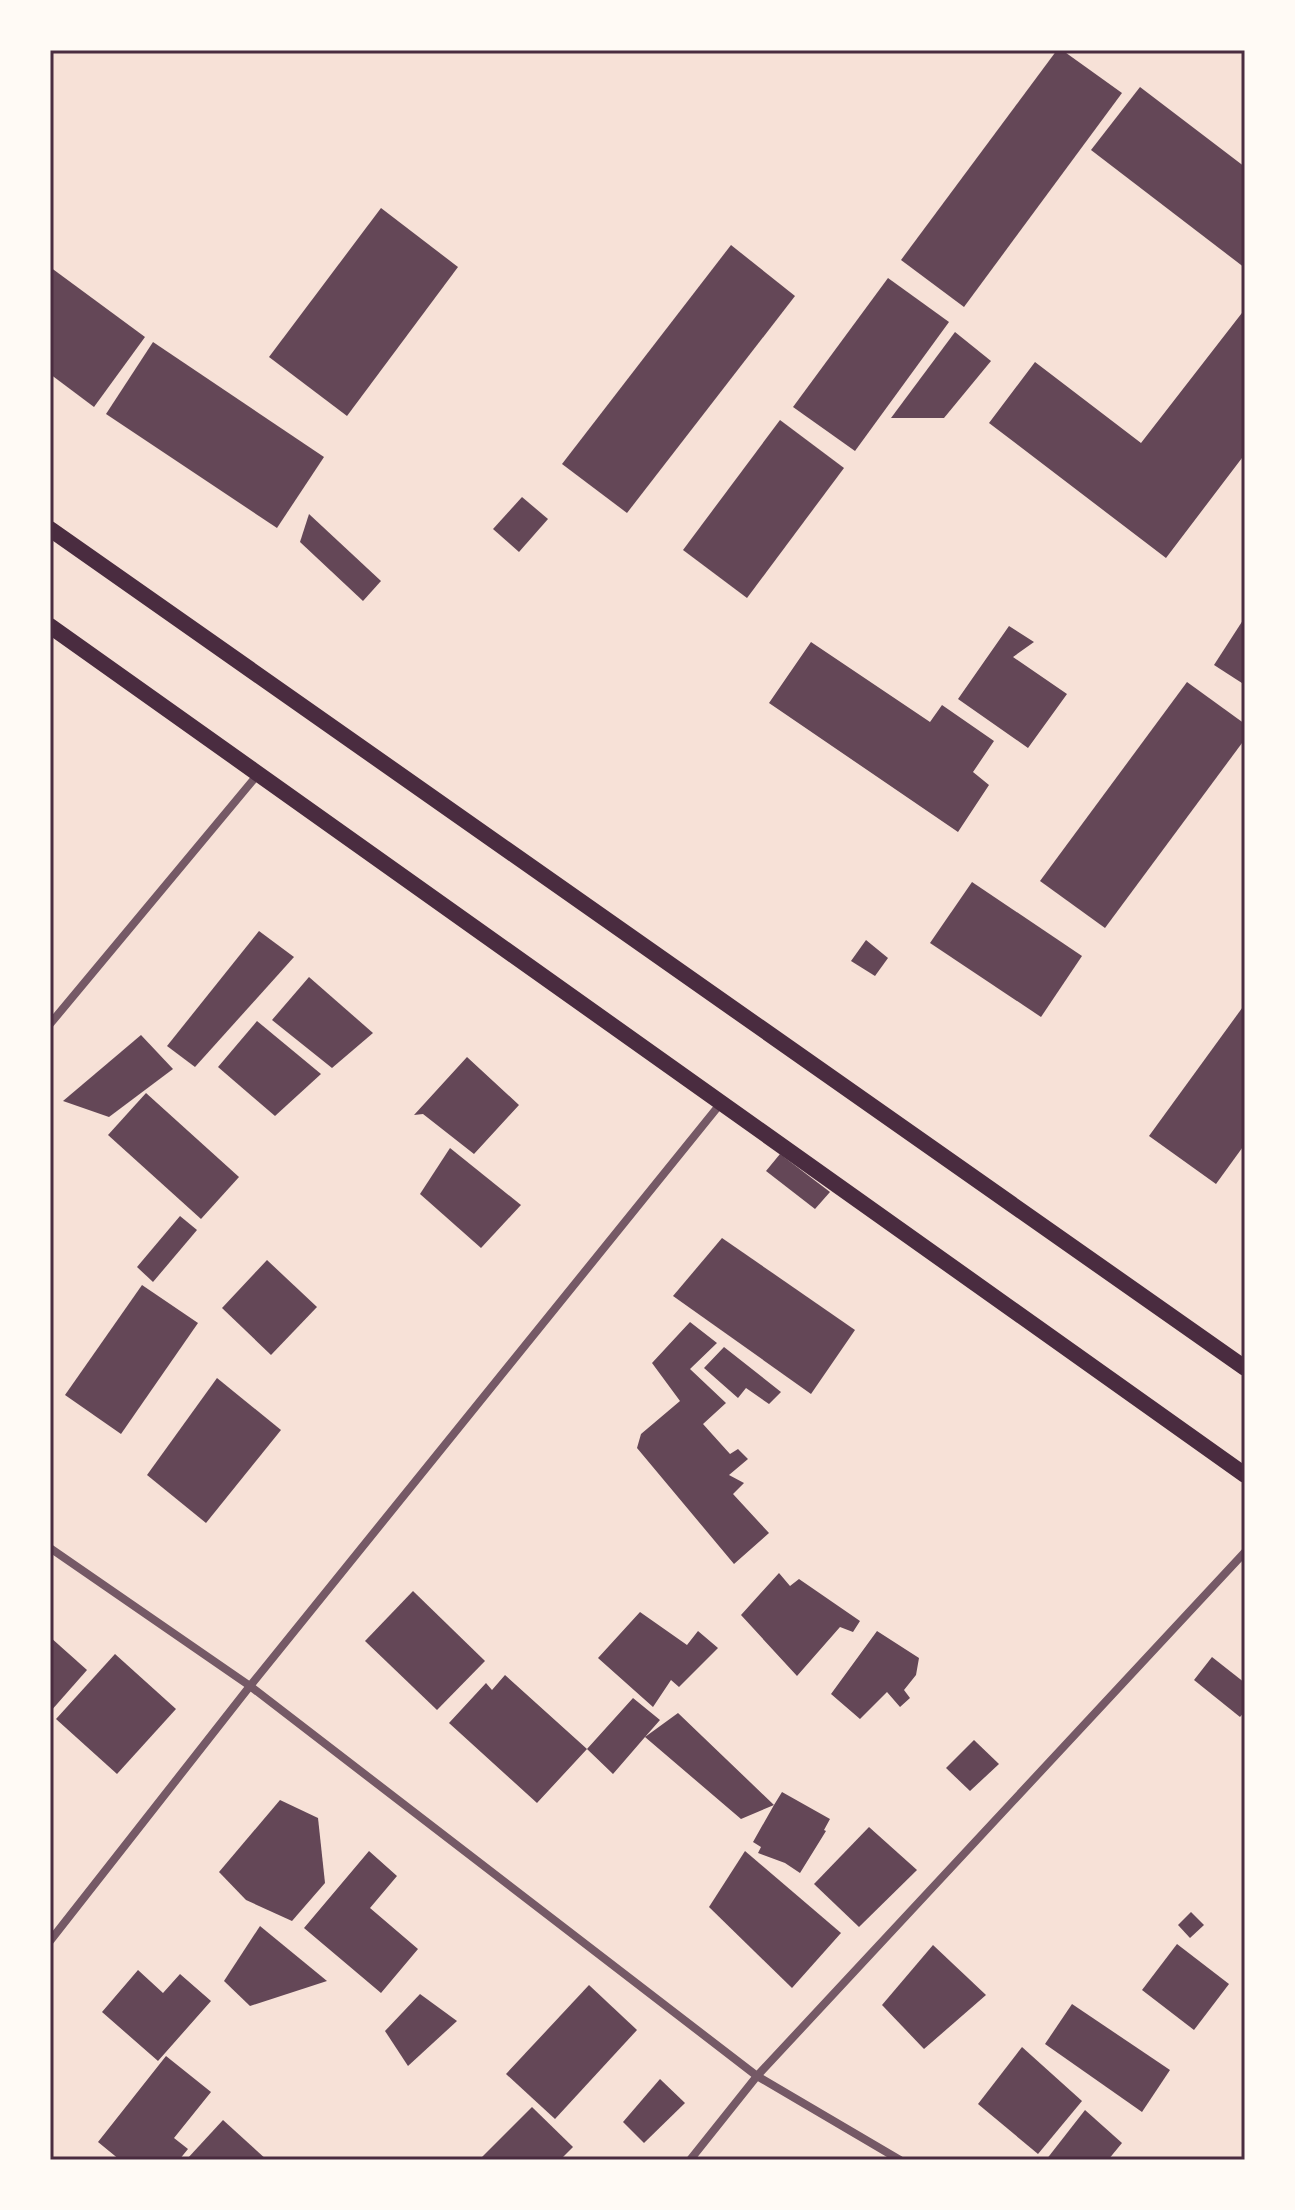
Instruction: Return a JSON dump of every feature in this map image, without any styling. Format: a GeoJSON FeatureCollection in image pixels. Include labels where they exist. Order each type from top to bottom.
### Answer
{"type":"FeatureCollection","features":[{"type":"Feature","properties":{"kind":"main road"},"geometry":{"type":"LineString","coordinates":[[50,529],[1245,1368]]}},
{"type":"Feature","properties":{"kind":"main road"},"geometry":{"type":"LineString","coordinates":[[50,626],[1245,1475]]}},
{"type":"Feature","properties":{"kind":"street"},"geometry":{"type":"LineString","coordinates":[[50,1024],[259,773]]}},
{"type":"Feature","properties":{"kind":"street"},"geometry":{"type":"LineString","coordinates":[[50,1941],[250,1686],[722,1102]]}},
{"type":"Feature","properties":{"kind":"street"},"geometry":{"type":"LineString","coordinates":[[50,1548],[250,1686],[757,2076],[900,2160]]}},
{"type":"Feature","properties":{"kind":"street"},"geometry":{"type":"LineString","coordinates":[[690,2160],[757,2076],[1245,1552]]}},
{"type":"Feature","properties":{"kind":"building"},"geometry":{"type":"Polygon","coordinates":[[[1057,50],[1062,50],[1122,93],[964,307],[901,260],[1057,50]]]}},
{"type":"Feature","properties":{"kind":"building"},"geometry":{"type":"Polygon","coordinates":[[[1140,87],[1245,167],[1245,268],[1091,150],[1140,87]]]}},
{"type":"Feature","properties":{"kind":"building"},"geometry":{"type":"Polygon","coordinates":[[[381,208],[458,267],[347,416],[269,357],[381,208]]]}},
{"type":"Feature","properties":{"kind":"building"},"geometry":{"type":"Polygon","coordinates":[[[731,245],[795,296],[627,513],[562,464],[731,245]]]}},
{"type":"Feature","properties":{"kind":"building"},"geometry":{"type":"Polygon","coordinates":[[[50,267],[145,337],[94,407],[50,374],[50,267]]]}},
{"type":"Feature","properties":{"kind":"building"},"geometry":{"type":"Polygon","coordinates":[[[888,278],[949,322],[855,451],[793,407],[888,278]]]}},
{"type":"Feature","properties":{"kind":"building"},"geometry":{"type":"Polygon","coordinates":[[[1245,309],[1245,454],[1166,558],[989,423],[1035,362],[1141,443],[1245,309]]]}},
{"type":"Feature","properties":{"kind":"building"},"geometry":{"type":"Polygon","coordinates":[[[955,332],[991,361],[944,418],[891,418],[955,332]]]}},
{"type":"Feature","properties":{"kind":"building"},"geometry":{"type":"Polygon","coordinates":[[[153,342],[324,457],[277,528],[106,414],[153,342]]]}},
{"type":"Feature","properties":{"kind":"building"},"geometry":{"type":"Polygon","coordinates":[[[780,420],[844,468],[747,598],[683,550],[780,420]]]}},
{"type":"Feature","properties":{"kind":"building"},"geometry":{"type":"Polygon","coordinates":[[[522,497],[548,519],[519,552],[493,529],[522,497]]]}},
{"type":"Feature","properties":{"kind":"building"},"geometry":{"type":"Polygon","coordinates":[[[309,514],[381,581],[363,601],[300,542],[309,514]]]}},
{"type":"Feature","properties":{"kind":"building"},"geometry":{"type":"Polygon","coordinates":[[[1245,617],[1245,685],[1214,665],[1245,617]]]}},
{"type":"Feature","properties":{"kind":"building"},"geometry":{"type":"Polygon","coordinates":[[[1009,626],[1034,642],[1013,657],[1067,694],[1028,748],[958,699],[1009,626]]]}},
{"type":"Feature","properties":{"kind":"building"},"geometry":{"type":"Polygon","coordinates":[[[811,642],[930,722],[942,705],[994,741],[973,772],[989,785],[958,832],[769,703],[811,642]]]}},
{"type":"Feature","properties":{"kind":"building"},"geometry":{"type":"Polygon","coordinates":[[[1187,682],[1245,724],[1245,739],[1105,928],[1040,881],[1187,682]]]}},
{"type":"Feature","properties":{"kind":"building"},"geometry":{"type":"Polygon","coordinates":[[[972,882],[1082,956],[1041,1017],[930,943],[972,882]]]}},
{"type":"Feature","properties":{"kind":"building"},"geometry":{"type":"Polygon","coordinates":[[[259,931],[294,957],[195,1067],[167,1046],[259,931]]]}},
{"type":"Feature","properties":{"kind":"building"},"geometry":{"type":"Polygon","coordinates":[[[866,940],[888,958],[875,976],[851,961],[866,940]]]}},
{"type":"Feature","properties":{"kind":"building"},"geometry":{"type":"Polygon","coordinates":[[[309,977],[373,1033],[332,1068],[272,1020],[309,977]]]}},
{"type":"Feature","properties":{"kind":"building"},"geometry":{"type":"Polygon","coordinates":[[[1245,1004],[1245,1144],[1216,1184],[1149,1136],[1245,1004]]]}},
{"type":"Feature","properties":{"kind":"building"},"geometry":{"type":"Polygon","coordinates":[[[257,1021],[321,1074],[275,1116],[218,1067],[257,1021]]]}},
{"type":"Feature","properties":{"kind":"building"},"geometry":{"type":"Polygon","coordinates":[[[141,1035],[173,1069],[109,1117],[63,1101],[141,1035]]]}},
{"type":"Feature","properties":{"kind":"building"},"geometry":{"type":"Polygon","coordinates":[[[467,1057],[519,1105],[474,1154],[423,1114],[414,1115],[467,1057]]]}},
{"type":"Feature","properties":{"kind":"building"},"geometry":{"type":"Polygon","coordinates":[[[146,1093],[239,1177],[201,1219],[108,1135],[146,1093]]]}},
{"type":"Feature","properties":{"kind":"building"},"geometry":{"type":"Polygon","coordinates":[[[450,1148],[521,1205],[481,1248],[420,1194],[450,1148]]]}},
{"type":"Feature","properties":{"kind":"building"},"geometry":{"type":"Polygon","coordinates":[[[780,1154],[830,1192],[815,1209],[766,1171],[780,1154]]]}},
{"type":"Feature","properties":{"kind":"building"},"geometry":{"type":"Polygon","coordinates":[[[180,1216],[197,1230],[153,1282],[137,1267],[180,1216]]]}},
{"type":"Feature","properties":{"kind":"building"},"geometry":{"type":"Polygon","coordinates":[[[722,1238],[855,1330],[811,1394],[673,1296],[722,1238]]]}},
{"type":"Feature","properties":{"kind":"building"},"geometry":{"type":"Polygon","coordinates":[[[267,1260],[317,1307],[271,1355],[222,1308],[267,1260]]]}},
{"type":"Feature","properties":{"kind":"building"},"geometry":{"type":"Polygon","coordinates":[[[142,1285],[198,1323],[121,1434],[65,1395],[142,1285]]]}},
{"type":"Feature","properties":{"kind":"building"},"geometry":{"type":"Polygon","coordinates":[[[690,1322],[717,1343],[690,1369],[726,1403],[703,1424],[730,1454],[738,1449],[748,1459],[729,1475],[744,1483],[733,1494],[769,1533],[734,1564],[637,1448],[641,1434],[680,1401],[652,1363],[690,1322]]]}},
{"type":"Feature","properties":{"kind":"building"},"geometry":{"type":"Polygon","coordinates":[[[724,1347],[781,1392],[769,1404],[746,1388],[738,1398],[704,1368],[724,1347]]]}},
{"type":"Feature","properties":{"kind":"building"},"geometry":{"type":"Polygon","coordinates":[[[217,1378],[281,1430],[206,1523],[147,1475],[217,1378]]]}},
{"type":"Feature","properties":{"kind":"building"},"geometry":{"type":"Polygon","coordinates":[[[779,1573],[790,1586],[799,1579],[860,1621],[853,1632],[840,1627],[797,1676],[741,1615],[779,1573]]]}},
{"type":"Feature","properties":{"kind":"building"},"geometry":{"type":"Polygon","coordinates":[[[413,1591],[485,1661],[437,1710],[365,1641],[413,1591]]]}},
{"type":"Feature","properties":{"kind":"building"},"geometry":{"type":"Polygon","coordinates":[[[640,1612],[687,1645],[698,1631],[718,1648],[679,1687],[671,1680],[653,1707],[598,1658],[640,1612]]]}},
{"type":"Feature","properties":{"kind":"building"},"geometry":{"type":"Polygon","coordinates":[[[877,1631],[919,1658],[916,1675],[904,1690],[910,1698],[900,1707],[887,1692],[860,1719],[831,1694],[877,1631]]]}},
{"type":"Feature","properties":{"kind":"building"},"geometry":{"type":"Polygon","coordinates":[[[50,1637],[87,1670],[50,1712],[50,1637]]]}},
{"type":"Feature","properties":{"kind":"building"},"geometry":{"type":"Polygon","coordinates":[[[115,1654],[176,1709],[117,1774],[56,1719],[115,1654]]]}},
{"type":"Feature","properties":{"kind":"building"},"geometry":{"type":"Polygon","coordinates":[[[1212,1657],[1245,1683],[1245,1711],[1240,1717],[1194,1680],[1212,1657]]]}},
{"type":"Feature","properties":{"kind":"building"},"geometry":{"type":"Polygon","coordinates":[[[505,1675],[587,1749],[537,1803],[449,1723],[486,1683],[492,1690],[505,1675]]]}},
{"type":"Feature","properties":{"kind":"building"},"geometry":{"type":"Polygon","coordinates":[[[633,1698],[660,1720],[613,1774],[587,1749],[633,1698]]]}},
{"type":"Feature","properties":{"kind":"building"},"geometry":{"type":"Polygon","coordinates":[[[678,1713],[774,1805],[741,1819],[645,1737],[678,1713]]]}},
{"type":"Feature","properties":{"kind":"building"},"geometry":{"type":"Polygon","coordinates":[[[974,1740],[999,1764],[970,1791],[946,1768],[974,1740]]]}},
{"type":"Feature","properties":{"kind":"building"},"geometry":{"type":"Polygon","coordinates":[[[782,1792],[830,1819],[800,1873],[785,1863],[758,1853],[761,1847],[753,1842],[782,1792]]]}},
{"type":"Feature","properties":{"kind":"building"},"geometry":{"type":"Polygon","coordinates":[[[280,1800],[318,1818],[325,1883],[292,1921],[246,1900],[219,1872],[280,1800]]]}},
{"type":"Feature","properties":{"kind":"building"},"geometry":{"type":"Polygon","coordinates":[[[869,1827],[917,1870],[859,1927],[814,1884],[869,1827]]]}},
{"type":"Feature","properties":{"kind":"building"},"geometry":{"type":"Polygon","coordinates":[[[369,1851],[397,1876],[370,1908],[418,1949],[381,1993],[304,1928],[369,1851]]]}},
{"type":"Feature","properties":{"kind":"building"},"geometry":{"type":"Polygon","coordinates":[[[745,1851],[841,1933],[792,1988],[709,1907],[745,1851]]]}},
{"type":"Feature","properties":{"kind":"building"},"geometry":{"type":"Polygon","coordinates":[[[1191,1912],[1204,1925],[1190,1938],[1178,1925],[1191,1912]]]}},
{"type":"Feature","properties":{"kind":"building"},"geometry":{"type":"Polygon","coordinates":[[[260,1926],[327,1981],[250,2006],[224,1981],[260,1926]]]}},
{"type":"Feature","properties":{"kind":"building"},"geometry":{"type":"Polygon","coordinates":[[[1177,1944],[1229,1984],[1194,2030],[1142,1990],[1177,1944]]]}},
{"type":"Feature","properties":{"kind":"building"},"geometry":{"type":"Polygon","coordinates":[[[933,1945],[986,1995],[924,2049],[882,2005],[933,1945]]]}},
{"type":"Feature","properties":{"kind":"building"},"geometry":{"type":"Polygon","coordinates":[[[138,1970],[163,1993],[180,1974],[211,2001],[158,2061],[102,2012],[138,1970]]]}},
{"type":"Feature","properties":{"kind":"building"},"geometry":{"type":"Polygon","coordinates":[[[589,1985],[637,2030],[555,2119],[506,2074],[589,1985]]]}},
{"type":"Feature","properties":{"kind":"building"},"geometry":{"type":"Polygon","coordinates":[[[420,1994],[457,2021],[408,2066],[385,2031],[420,1994]]]}},
{"type":"Feature","properties":{"kind":"building"},"geometry":{"type":"Polygon","coordinates":[[[1072,2004],[1170,2070],[1142,2112],[1045,2044],[1072,2004]]]}},
{"type":"Feature","properties":{"kind":"building"},"geometry":{"type":"Polygon","coordinates":[[[1022,2047],[1082,2101],[1038,2154],[978,2104],[1022,2047]]]}},
{"type":"Feature","properties":{"kind":"building"},"geometry":{"type":"Polygon","coordinates":[[[166,2056],[211,2092],[174,2138],[188,2149],[179,2160],[120,2160],[98,2142],[166,2056]]]}},
{"type":"Feature","properties":{"kind":"building"},"geometry":{"type":"Polygon","coordinates":[[[660,2079],[685,2103],[644,2143],[623,2122],[660,2079]]]}},
{"type":"Feature","properties":{"kind":"building"},"geometry":{"type":"Polygon","coordinates":[[[532,2107],[573,2147],[560,2160],[485,2160],[482,2157],[532,2107]]]}},
{"type":"Feature","properties":{"kind":"building"},"geometry":{"type":"Polygon","coordinates":[[[1085,2110],[1122,2143],[1108,2160],[1046,2160],[1085,2110]]]}},
{"type":"Feature","properties":{"kind":"building"},"geometry":{"type":"Polygon","coordinates":[[[223,2120],[267,2160],[187,2159],[223,2120]]]}}]}
